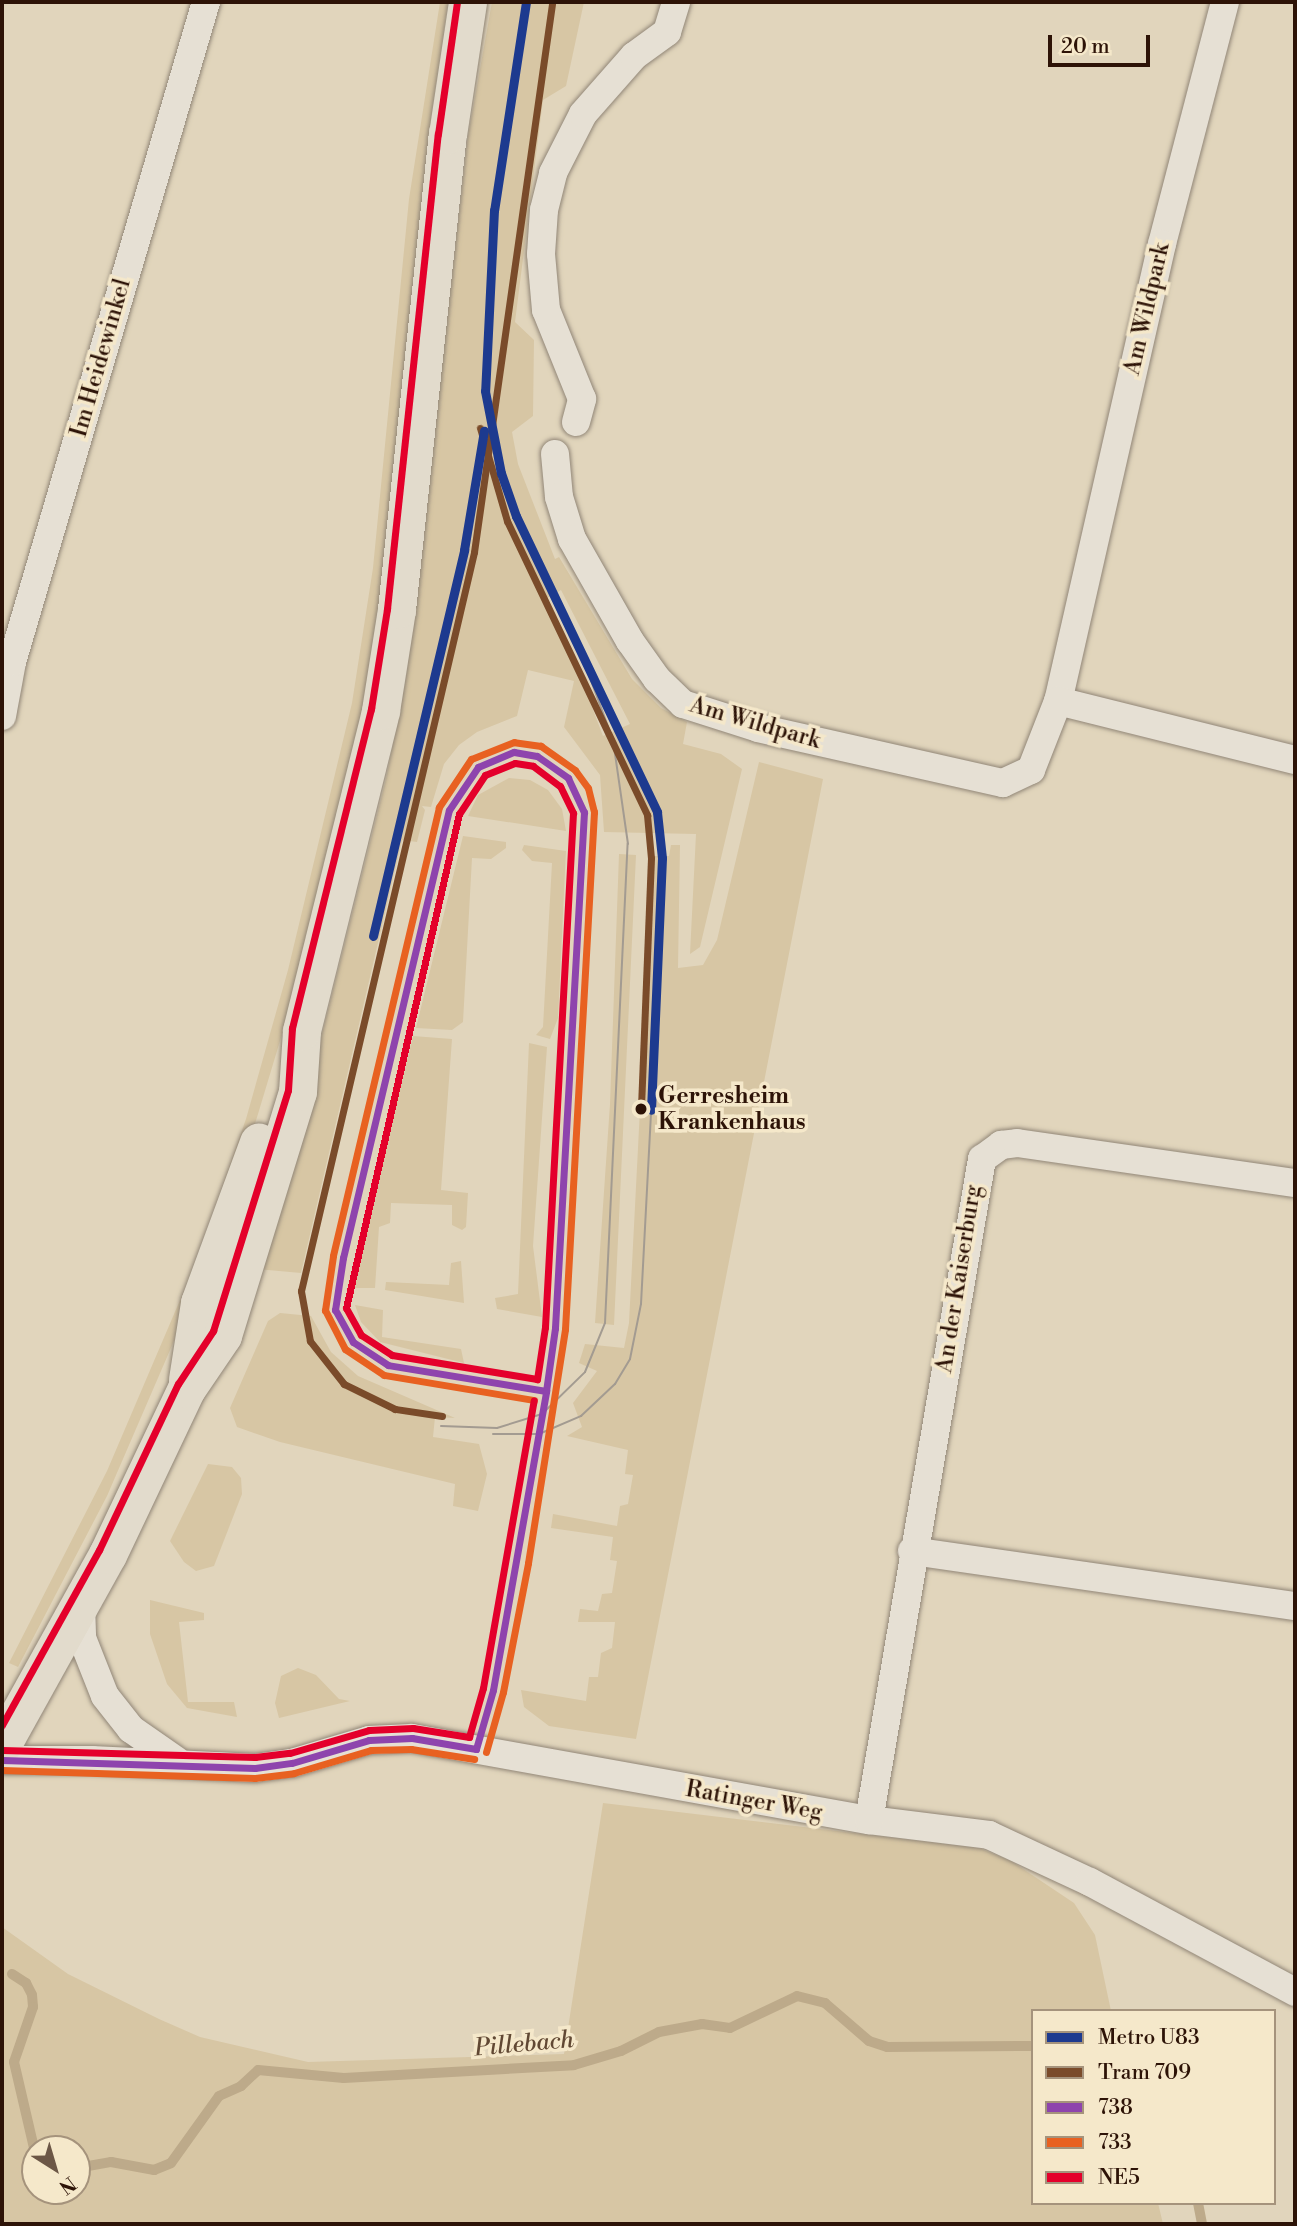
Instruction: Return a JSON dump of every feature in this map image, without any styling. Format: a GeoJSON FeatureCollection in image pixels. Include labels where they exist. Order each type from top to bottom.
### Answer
{"type":"FeatureCollection","features":[{"type":"Feature","properties":{"kind":"main road"},"geometry":{"type":"LineString","coordinates":[[2,1746],[81,1605],[187,1389],[200,1303],[277,1086],[302,1031],[382,711],[397,610],[448,135],[468,2]]}},
{"type":"Feature","properties":{"kind":"street","name":"Im Heidewinkel"},"geometry":{"type":"LineString","coordinates":[[2,716],[12,662],[206,2]]}},
{"type":"Feature","properties":{"kind":"street"},"geometry":{"type":"LineString","coordinates":[[576,422],[582,399],[546,310],[541,254],[544,209],[553,173],[583,114],[635,56],[667,32],[676,2]]}},
{"type":"Feature","properties":{"kind":"street","name":"Am Wildpark"},"geometry":{"type":"LineString","coordinates":[[555,454],[559,497],[572,539],[630,641],[657,679],[683,704],[758,728],[1003,783],[1031,770],[1058,701],[1161,244],[1225,2]]}},
{"type":"Feature","properties":{"kind":"street"},"geometry":{"type":"LineString","coordinates":[[1058,701],[1295,760]]}},
{"type":"Feature","properties":{"kind":"street","name":"An der Kaiserburg"},"geometry":{"type":"LineString","coordinates":[[869,1820],[912,1551],[982,1159],[1001,1144],[1017,1143],[1295,1183]]}},
{"type":"Feature","properties":{"kind":"street"},"geometry":{"type":"LineString","coordinates":[[912,1551],[1295,1606]]}},
{"type":"Feature","properties":{"kind":"street"},"geometry":{"type":"LineString","coordinates":[[81,1605],[85,1647],[105,1696],[131,1729],[183,1764]]}},
{"type":"Feature","properties":{"kind":"street","name":"Ratinger Weg"},"geometry":{"type":"LineString","coordinates":[[2,1760],[255,1768],[292,1763],[369,1740],[412,1738],[869,1820],[989,1835],[1090,1882],[1295,1992]]}},
{"type":"Feature","properties":{"kind":"shaded area"},"geometry":{"type":"Polygon","coordinates":[[[440,2],[448,2],[432,111],[377,632],[354,752],[286,1021],[245,1157],[201,1247],[246,1119],[288,970],[352,703],[373,568],[409,199],[440,2]]]}},
{"type":"Feature","properties":{"kind":"shaded area"},"geometry":{"type":"Polygon","coordinates":[[[492,2],[584,2],[566,86],[543,100],[515,322],[534,340],[533,416],[512,432],[518,464],[555,559],[559,557],[632,679],[661,708],[687,722],[683,744],[721,754],[742,769],[700,947],[690,954],[696,834],[604,832],[600,775],[564,727],[574,681],[528,670],[517,716],[477,732],[459,745],[444,764],[431,807],[422,806],[425,810],[417,842],[402,840],[301,1273],[257,1269],[311,1078],[386,779],[406,677],[468,136],[492,2]],[[561,590],[542,601],[576,665],[603,736],[630,724],[561,590]]]}},
{"type":"Feature","properties":{"kind":"shaded area"},"geometry":{"type":"Polygon","coordinates":[[[759,762],[823,779],[636,1739],[549,1726],[524,1707],[521,1690],[586,1701],[589,1677],[598,1677],[601,1653],[612,1648],[615,1622],[578,1622],[580,1609],[598,1611],[602,1594],[612,1593],[617,1561],[610,1560],[613,1537],[551,1528],[553,1514],[617,1526],[620,1506],[628,1504],[633,1475],[625,1474],[628,1450],[567,1436],[582,1427],[573,1403],[597,1371],[579,1363],[585,1344],[624,1348],[629,1323],[653,856],[669,856],[671,845],[680,845],[678,968],[703,965],[717,940],[759,762]]]}},
{"type":"Feature","properties":{"kind":"shaded area"},"geometry":{"type":"Polygon","coordinates":[[[509,778],[530,780],[548,790],[562,809],[566,831],[468,816],[478,795],[509,778]]]}},
{"type":"Feature","properties":{"kind":"shaded area"},"geometry":{"type":"Polygon","coordinates":[[[463,836],[506,842],[506,848],[491,859],[472,858],[463,1022],[452,1030],[416,1028],[463,836]]]}},
{"type":"Feature","properties":{"kind":"shaded area"},"geometry":{"type":"Polygon","coordinates":[[[524,845],[566,851],[558,1018],[550,1039],[536,1035],[543,1027],[552,863],[532,861],[522,850],[524,845]]]}},
{"type":"Feature","properties":{"kind":"shaded area"},"geometry":{"type":"Polygon","coordinates":[[[619,854],[636,855],[614,1325],[595,1323],[610,1104],[619,854]]]}},
{"type":"Feature","properties":{"kind":"shaded area"},"geometry":{"type":"Polygon","coordinates":[[[413,1036],[452,1039],[441,1190],[468,1193],[466,1227],[462,1230],[452,1225],[452,1205],[391,1203],[390,1223],[379,1227],[375,1288],[352,1288],[413,1036]]]}},
{"type":"Feature","properties":{"kind":"shaded area"},"geometry":{"type":"Polygon","coordinates":[[[529,1043],[547,1047],[533,1246],[542,1317],[497,1309],[495,1298],[518,1294],[529,1043]]]}},
{"type":"Feature","properties":{"kind":"shaded area"},"geometry":{"type":"Polygon","coordinates":[[[461,1261],[464,1303],[385,1290],[386,1282],[449,1285],[451,1263],[461,1261]]]}},
{"type":"Feature","properties":{"kind":"shaded area"},"geometry":{"type":"Polygon","coordinates":[[[192,1272],[202,1276],[107,1496],[18,1667],[9,1663],[107,1471],[192,1272]]]}},
{"type":"Feature","properties":{"kind":"shaded area"},"geometry":{"type":"Polygon","coordinates":[[[355,1305],[383,1310],[382,1337],[461,1349],[464,1363],[380,1342],[361,1322],[355,1305]]]}},
{"type":"Feature","properties":{"kind":"shaded area"},"geometry":{"type":"Polygon","coordinates":[[[280,1313],[311,1316],[331,1352],[358,1376],[455,1418],[435,1417],[433,1437],[479,1444],[487,1474],[478,1511],[453,1506],[455,1484],[280,1442],[237,1427],[230,1408],[268,1321],[280,1313]]]}},
{"type":"Feature","properties":{"kind":"shaded area"},"geometry":{"type":"Polygon","coordinates":[[[208,1464],[232,1467],[241,1478],[242,1494],[214,1566],[196,1571],[184,1562],[170,1541],[208,1464]]]}},
{"type":"Feature","properties":{"kind":"shaded area"},"geometry":{"type":"Polygon","coordinates":[[[150,1600],[204,1613],[204,1620],[179,1622],[188,1702],[234,1702],[237,1717],[187,1708],[167,1684],[150,1634],[150,1600]]]}},
{"type":"Feature","properties":{"kind":"shaded area"},"geometry":{"type":"Polygon","coordinates":[[[298,1668],[316,1675],[339,1699],[350,1701],[279,1718],[275,1703],[281,1676],[298,1668]]]}},
{"type":"Feature","properties":{"kind":"shaded area"},"geometry":{"type":"Polygon","coordinates":[[[603,1803],[979,1848],[1011,1861],[1074,1903],[1095,1935],[1111,2009],[1031,2009],[1031,2205],[1158,2205],[1163,2224],[2,2224],[2,1927],[68,1974],[200,2037],[308,2062],[564,2054],[603,1803]]]}},
{"type":"Feature","properties":{"kind":"waterway","name":"Pillebach"},"geometry":{"type":"LineString","coordinates":[[12,1974],[26,1983],[32,1995],[33,2007],[14,2062],[31,2135]]}},
{"type":"Feature","properties":{"kind":"waterway","name":"Pillebach"},"geometry":{"type":"LineString","coordinates":[[91,2166],[111,2162],[154,2170],[171,2163],[219,2096],[241,2086],[258,2070],[344,2078],[574,2065],[621,2051],[659,2032],[702,2024],[730,2028],[797,1996],[825,2003],[869,2041],[887,2047],[1031,2046]]}},
{"type":"Feature","properties":{"kind":"waterway","name":"Pillebach"},"geometry":{"type":"LineString","coordinates":[[1198,2205],[1202,2224]]}},
{"type":"Feature","properties":{"kind":"tram line","name":"709"},"geometry":{"type":"LineString","coordinates":[[442,1416],[395,1409],[344,1384],[310,1341],[301,1291],[474,552],[552,4]]}},
{"type":"Feature","properties":{"kind":"tram line","name":"709"},"geometry":{"type":"LineString","coordinates":[[480,428],[507,521],[647,815],[651,858],[641,1110]]}},
{"type":"Feature","properties":{"kind":"tram line"},"geometry":{"type":"LineString","coordinates":[[441,1426],[497,1428],[542,1414],[585,1372],[605,1323],[628,844],[613,740],[575,637]]}},
{"type":"Feature","properties":{"kind":"tram line"},"geometry":{"type":"LineString","coordinates":[[493,1434],[539,1434],[581,1416],[615,1384],[630,1359],[641,1304],[651,1110]]}},
{"type":"Feature","properties":{"kind":"metro line","name":"U83"},"geometry":{"type":"LineString","coordinates":[[526,2],[494,210],[485,391],[501,473],[516,516],[657,812],[662,858],[651,1110]]}},
{"type":"Feature","properties":{"kind":"metro line","name":"U83"},"geometry":{"type":"LineString","coordinates":[[373,936],[464,550],[484,431]]}},
{"type":"Feature","properties":{"kind":"transit line","name":"NE5"},"geometry":{"type":"LineString","coordinates":[[2,1725],[99,1550],[178,1384],[213,1331],[288,1090],[292,1028],[371,709],[387,609],[438,134],[457,2]]}},
{"type":"Feature","properties":{"kind":"transit line","name":"733"},"geometry":{"type":"LineString","coordinates":[[486,1752],[503,1692],[528,1563],[565,1329],[594,812],[588,788],[575,770],[541,746],[514,742],[471,759],[439,807],[333,1256],[325,1310],[345,1349],[384,1375],[534,1400]]}},
{"type":"Feature","properties":{"kind":"transit line","name":"738"},"geometry":{"type":"LineString","coordinates":[[514,752],[537,756],[568,778],[584,812],[555,1328],[546,1391],[388,1365],[353,1342],[335,1310],[343,1258],[449,810],[478,767],[514,752]]}},
{"type":"Feature","properties":{"kind":"transit line","name":"NE5"},"geometry":{"type":"LineString","coordinates":[[515,763],[533,766],[560,786],[573,813],[545,1327],[537,1379],[392,1355],[361,1335],[346,1308],[459,814],[485,775],[515,763]]}},
{"type":"Feature","properties":{"kind":"transit line","name":"738"},"geometry":{"type":"LineString","coordinates":[[476,1749],[493,1690],[546,1391]]}},
{"type":"Feature","properties":{"kind":"transit line","name":"NE5"},"geometry":{"type":"LineString","coordinates":[[2,1750],[255,1757],[290,1753],[369,1730],[413,1728],[469,1737],[483,1688],[534,1400]]}},
{"type":"Feature","properties":{"kind":"transit line","name":"738"},"geometry":{"type":"LineString","coordinates":[[2,1760],[255,1768],[292,1763],[369,1740],[412,1738],[476,1749]]}},
{"type":"Feature","properties":{"kind":"transit line","name":"733"},"geometry":{"type":"LineString","coordinates":[[2,1770],[255,1778],[294,1773],[371,1750],[411,1749],[474,1759]]}},
{"type":"Feature","properties":{"kind":"place","name":"Gerresheim Krankenhaus"},"geometry":{"type":"Point","coordinates":[641,1109]}}]}
